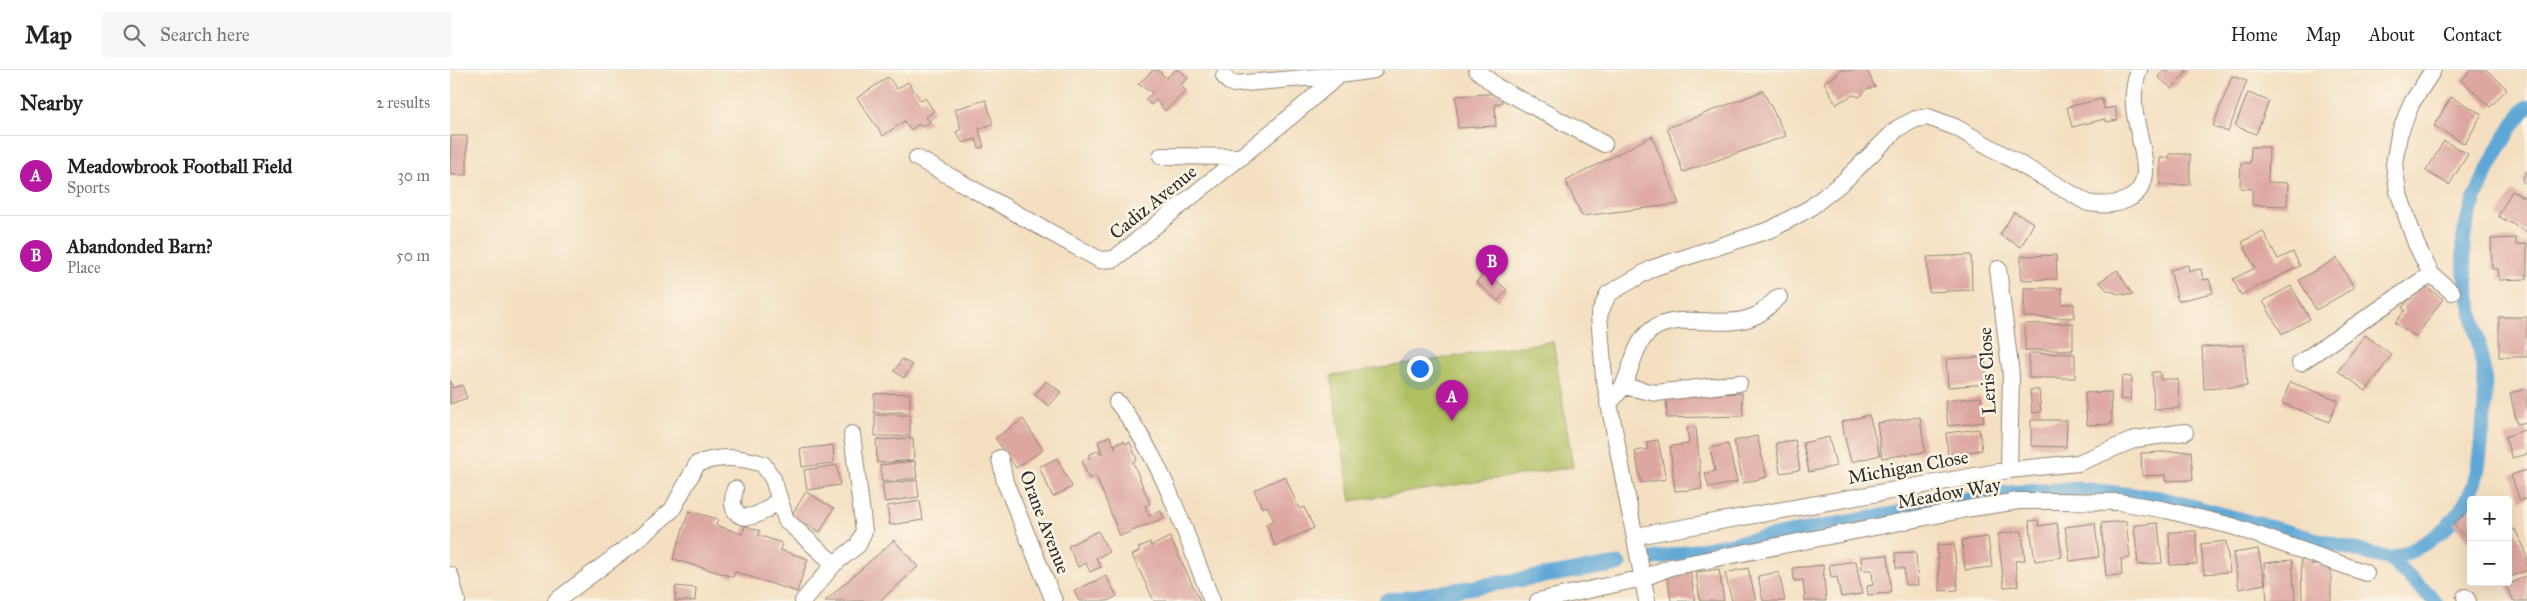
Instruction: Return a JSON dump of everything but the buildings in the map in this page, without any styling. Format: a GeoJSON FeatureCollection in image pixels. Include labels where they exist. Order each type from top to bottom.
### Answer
{"type":"FeatureCollection","features":[{"type":"Feature","properties":{"kind":"street"},"geometry":{"type":"LineString","coordinates":[[1224,76],[1229,82],[1234,84],[1374,70]]}},
{"type":"Feature","properties":{"kind":"street"},"geometry":{"type":"LineString","coordinates":[[1477,70],[1497,87],[1604,144]]}},
{"type":"Feature","properties":{"kind":"street"},"geometry":{"type":"LineString","coordinates":[[1647,601],[1636,536],[1608,404],[1600,315],[1608,294],[1653,268],[1772,229],[1810,208],[1844,181],[1898,128],[1916,119],[1928,118],[1955,127],[2088,203],[2105,206],[2116,205],[2131,197],[2142,185],[2145,169],[2135,122],[2133,95],[2133,86],[2139,70]]}},
{"type":"Feature","properties":{"kind":"street"},"geometry":{"type":"LineString","coordinates":[[2434,70],[2411,104],[2398,135],[2394,164],[2398,191],[2416,244],[2431,274],[2452,292]]}},
{"type":"Feature","properties":{"kind":"street","name":"Cadiz Avenue"},"geometry":{"type":"LineString","coordinates":[[917,158],[1100,260],[1114,259],[1242,157],[1339,75]]}},
{"type":"Feature","properties":{"kind":"street"},"geometry":{"type":"LineString","coordinates":[[1161,156],[1242,157]]}},
{"type":"Feature","properties":{"kind":"street","name":"Leris Close"},"geometry":{"type":"LineString","coordinates":[[1998,270],[2011,375],[2009,470]]}},
{"type":"Feature","properties":{"kind":"street"},"geometry":{"type":"LineString","coordinates":[[2300,363],[2431,274]]}},
{"type":"Feature","properties":{"kind":"street"},"geometry":{"type":"LineString","coordinates":[[1608,404],[1622,386],[1631,361],[1644,338],[1656,327],[1685,321],[1735,321],[1756,316],[1778,297]]}},
{"type":"Feature","properties":{"kind":"street"},"geometry":{"type":"LineString","coordinates":[[1622,386],[1656,393],[1739,383]]}},
{"type":"Feature","properties":{"kind":"street"},"geometry":{"type":"LineString","coordinates":[[1117,402],[1135,424],[1162,478],[1212,601]]}},
{"type":"Feature","properties":{"kind":"street","name":"Michigan Close"},"geometry":{"type":"LineString","coordinates":[[1636,536],[2009,470],[2078,463],[2136,439],[2185,432]]}},
{"type":"Feature","properties":{"kind":"street"},"geometry":{"type":"LineString","coordinates":[[803,601],[834,564],[858,545],[864,531],[852,434]]}},
{"type":"Feature","properties":{"kind":"street"},"geometry":{"type":"LineString","coordinates":[[556,601],[626,549],[672,510],[697,464],[710,459],[729,457],[763,464],[773,479],[786,520],[834,564]]}},
{"type":"Feature","properties":{"kind":"street","name":"Orane Avenue"},"geometry":{"type":"LineString","coordinates":[[1000,458],[1005,482],[1054,601]]}},
{"type":"Feature","properties":{"kind":"street"},"geometry":{"type":"LineString","coordinates":[[735,489],[731,502],[732,509],[737,514],[747,516],[763,512],[779,498]]}},
{"type":"Feature","properties":{"kind":"street","name":"Meadow Way"},"geometry":{"type":"LineString","coordinates":[[1538,601],[1643,578],[1671,566],[1972,508],[2019,501],[2119,502],[2166,510],[2232,526],[2366,573]]}},
{"type":"Feature","properties":{"kind":"street"},"geometry":{"type":"LineString","coordinates":[[450,575],[457,601]]}},
{"type":"Feature","properties":{"kind":"green space"},"geometry":{"type":"Polygon","coordinates":[[[1553,341],[1573,467],[1351,501],[1331,376],[1553,341]]]}},
{"type":"Feature","properties":{"kind":"waterway"},"geometry":{"type":"LineString","coordinates":[[2390,559],[2426,543],[2447,526],[2464,506],[2475,481],[2484,418],[2485,384],[2464,262],[2465,232],[2477,194],[2496,153],[2517,119],[2527,107]]}},
{"type":"Feature","properties":{"kind":"waterway"},"geometry":{"type":"LineString","coordinates":[[1651,559],[2004,493],[2079,489],[2160,498],[2390,559],[2435,601]]}},
{"type":"Feature","properties":{"kind":"waterway"},"geometry":{"type":"LineString","coordinates":[[1386,601],[1619,564]]}},
{"type":"Feature","properties":{"kind":"place","name":"Abandonded Barn?"},"geometry":{"type":"Point","coordinates":[1492,286]}},
{"type":"Feature","properties":{"kind":"place","name":"Meadowbrook Football Field"},"geometry":{"type":"Point","coordinates":[1452,421]}}]}
